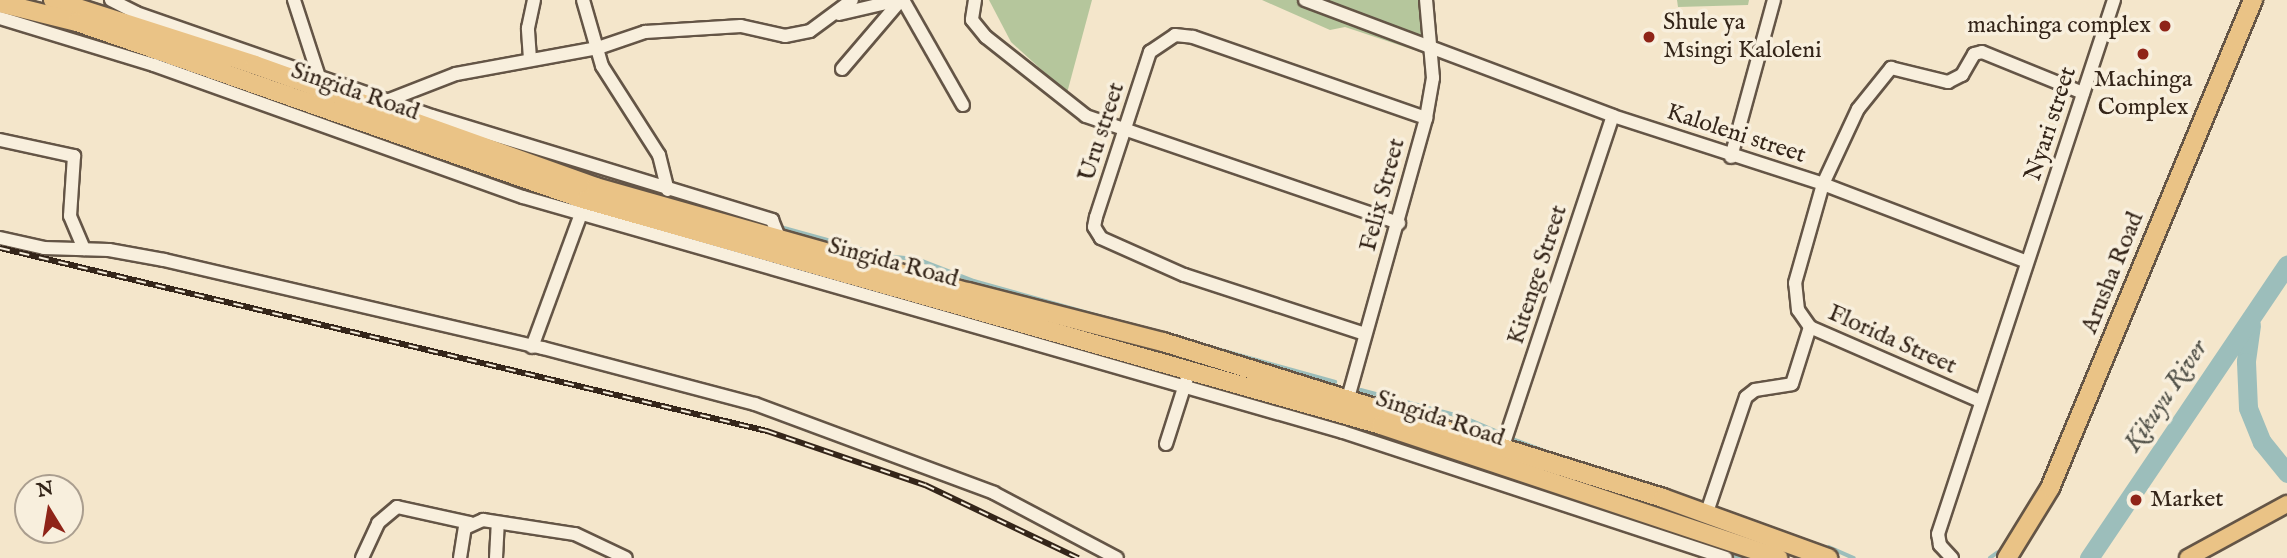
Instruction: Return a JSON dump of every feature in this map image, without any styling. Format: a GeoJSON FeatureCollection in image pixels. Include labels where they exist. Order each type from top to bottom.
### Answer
{"type":"FeatureCollection","features":[{"type":"Feature","properties":{"kind":"highway","name":"Singida Road"},"geometry":{"type":"LineString","coordinates":[[53,0],[318,88],[597,187],[778,235],[1348,398],[1778,558]]}},
{"type":"Feature","properties":{"kind":"highway","name":"Arusha Road"},"geometry":{"type":"LineString","coordinates":[[2007,558],[2029,529],[2050,488],[2253,0]]}},
{"type":"Feature","properties":{"kind":"highway","name":"Singida Road"},"geometry":{"type":"LineString","coordinates":[[0,3],[318,88],[584,206],[1187,378],[1500,455],[1707,512],[1828,558]]}},
{"type":"Feature","properties":{"kind":"main road"},"geometry":{"type":"LineString","coordinates":[[2188,558],[2287,504]]}},
{"type":"Feature","properties":{"kind":"street"},"geometry":{"type":"LineString","coordinates":[[111,0],[136,13],[318,88],[389,100],[668,190],[772,220],[778,235]]}},
{"type":"Feature","properties":{"kind":"street"},"geometry":{"type":"LineString","coordinates":[[294,0],[318,88]]}},
{"type":"Feature","properties":{"kind":"street"},"geometry":{"type":"LineString","coordinates":[[530,59],[528,28],[534,0]]}},
{"type":"Feature","properties":{"kind":"street"},"geometry":{"type":"LineString","coordinates":[[583,0],[602,66],[659,155],[668,190]]}},
{"type":"Feature","properties":{"kind":"street"},"geometry":{"type":"LineString","coordinates":[[389,100],[456,74],[598,48],[645,32],[741,26],[785,36],[810,31],[839,14],[852,0]]}},
{"type":"Feature","properties":{"kind":"street"},"geometry":{"type":"LineString","coordinates":[[839,14],[901,0]]}},
{"type":"Feature","properties":{"kind":"street"},"geometry":{"type":"LineString","coordinates":[[842,69],[901,0]]}},
{"type":"Feature","properties":{"kind":"street"},"geometry":{"type":"LineString","coordinates":[[901,0],[933,46],[963,106]]}},
{"type":"Feature","properties":{"kind":"street"},"geometry":{"type":"LineString","coordinates":[[975,0],[972,20],[997,47],[1086,116],[1399,223]]}},
{"type":"Feature","properties":{"kind":"street","name":"Kaloleni street"},"geometry":{"type":"LineString","coordinates":[[1305,0],[1432,44],[1613,116],[1731,157],[1823,184],[2027,262]]}},
{"type":"Feature","properties":{"kind":"street","name":"Felix Street"},"geometry":{"type":"LineString","coordinates":[[1348,398],[1399,223],[1426,118],[1432,44],[1426,0]]}},
{"type":"Feature","properties":{"kind":"street"},"geometry":{"type":"LineString","coordinates":[[1731,157],[1774,0]]}},
{"type":"Feature","properties":{"kind":"street","name":"Nyari street"},"geometry":{"type":"LineString","coordinates":[[1952,558],[1940,545],[1938,534],[2114,0]]}},
{"type":"Feature","properties":{"kind":"street"},"geometry":{"type":"LineString","coordinates":[[0,18],[154,65],[440,168],[584,206],[532,346]]}},
{"type":"Feature","properties":{"kind":"street","name":"Uru street"},"geometry":{"type":"LineString","coordinates":[[1366,334],[1184,275],[1101,238],[1094,227],[1096,217],[1150,52],[1175,35],[1193,37],[1426,118]]}},
{"type":"Feature","properties":{"kind":"street","name":"Florida Street"},"geometry":{"type":"LineString","coordinates":[[1980,401],[1810,327],[1798,310],[1795,283],[1823,184],[1858,109],[1891,68],[1948,82],[1962,75],[1974,54],[1982,52],[2083,93]]}},
{"type":"Feature","properties":{"kind":"street","name":"Kitenge Street"},"geometry":{"type":"LineString","coordinates":[[1500,455],[1613,116]]}},
{"type":"Feature","properties":{"kind":"street"},"geometry":{"type":"LineString","coordinates":[[0,140],[74,156],[70,216],[85,249]]}},
{"type":"Feature","properties":{"kind":"street"},"geometry":{"type":"LineString","coordinates":[[0,238],[44,248],[85,249],[163,260],[532,346],[755,404],[994,493],[1117,558]]}},
{"type":"Feature","properties":{"kind":"street"},"geometry":{"type":"LineString","coordinates":[[1707,512],[1746,397],[1755,390],[1791,384],[1810,327]]}},
{"type":"Feature","properties":{"kind":"street"},"geometry":{"type":"LineString","coordinates":[[1166,444],[1187,378],[1726,558]]}},
{"type":"Feature","properties":{"kind":"street"},"geometry":{"type":"LineString","coordinates":[[362,558],[378,523],[397,507],[470,523],[498,523],[575,534],[626,558]]}},
{"type":"Feature","properties":{"kind":"street"},"geometry":{"type":"LineString","coordinates":[[460,558],[465,528],[470,523]]}},
{"type":"Feature","properties":{"kind":"street"},"geometry":{"type":"LineString","coordinates":[[496,558],[498,523]]}},
{"type":"Feature","properties":{"kind":"green space"},"geometry":{"type":"Polygon","coordinates":[[[989,0],[1092,0],[1067,93],[1011,42],[989,0]]]}},
{"type":"Feature","properties":{"kind":"green space"},"geometry":{"type":"Polygon","coordinates":[[[1262,0],[1420,0],[1426,54],[1345,27],[1330,30],[1262,0]]]}},
{"type":"Feature","properties":{"kind":"green space"},"geometry":{"type":"Polygon","coordinates":[[[1677,0],[1749,0],[1748,5],[1678,7],[1677,0]]]}},
{"type":"Feature","properties":{"kind":"waterway"},"geometry":{"type":"LineString","coordinates":[[674,197],[705,206]]}},
{"type":"Feature","properties":{"kind":"waterway"},"geometry":{"type":"LineString","coordinates":[[777,226],[886,256],[917,259],[974,281],[1335,382]]}},
{"type":"Feature","properties":{"kind":"waterway","name":"Kikuyu River"},"geometry":{"type":"LineString","coordinates":[[2089,558],[2287,264]]}},
{"type":"Feature","properties":{"kind":"waterway"},"geometry":{"type":"LineString","coordinates":[[2251,325],[2246,362],[2248,408],[2262,442],[2287,473]]}},
{"type":"Feature","properties":{"kind":"waterway"},"geometry":{"type":"LineString","coordinates":[[1361,390],[1463,417],[1498,432]]}},
{"type":"Feature","properties":{"kind":"waterway"},"geometry":{"type":"LineString","coordinates":[[1515,440],[1569,460]]}},
{"type":"Feature","properties":{"kind":"waterway"},"geometry":{"type":"LineString","coordinates":[[1430,450],[1664,531]]}},
{"type":"Feature","properties":{"kind":"waterway"},"geometry":{"type":"LineString","coordinates":[[1829,547],[1854,558]]}},
{"type":"Feature","properties":{"kind":"waterway"},"geometry":{"type":"LineString","coordinates":[[1727,553],[1742,558]]}},
{"type":"Feature","properties":{"kind":"waterway"},"geometry":{"type":"LineString","coordinates":[[1990,558],[1997,553]]}},
{"type":"Feature","properties":{"kind":"railway"},"geometry":{"type":"LineString","coordinates":[[0,248],[767,431],[925,485],[1078,558]]}},
{"type":"Feature","properties":{"kind":"place","name":"machinga complex"},"geometry":{"type":"Point","coordinates":[2165,26]}},
{"type":"Feature","properties":{"kind":"place","name":"Shule ya Msingi Kaloleni"},"geometry":{"type":"Point","coordinates":[1649,37]}},
{"type":"Feature","properties":{"kind":"place","name":"Machinga Complex"},"geometry":{"type":"Point","coordinates":[2143,54]}},
{"type":"Feature","properties":{"kind":"place","name":"Market"},"geometry":{"type":"Point","coordinates":[2136,500]}}]}
